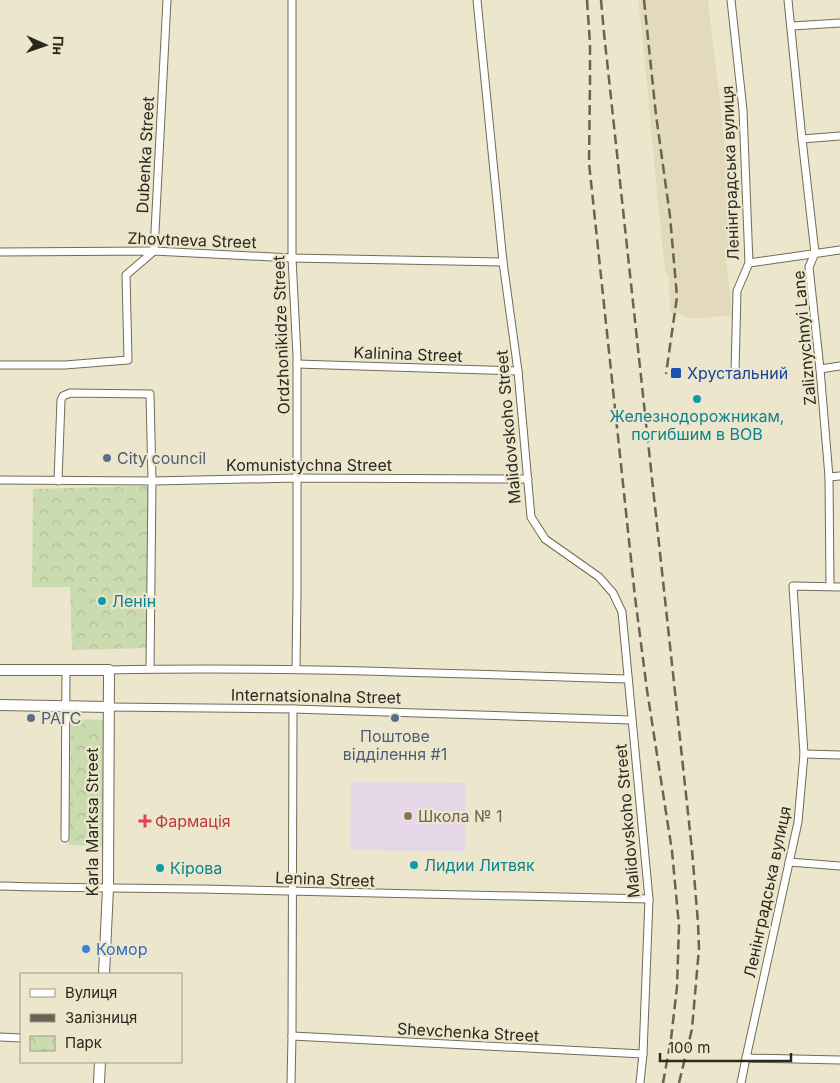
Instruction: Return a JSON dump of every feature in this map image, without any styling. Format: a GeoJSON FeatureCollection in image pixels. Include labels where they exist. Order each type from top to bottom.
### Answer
{"type":"FeatureCollection","features":[{"type":"Feature","properties":{"kind":"street","name":"Dubenka Street"},"geometry":{"type":"LineString","coordinates":[[154,251],[167,0]]}},
{"type":"Feature","properties":{"kind":"street","name":"Ordzhonikidze Street"},"geometry":{"type":"LineString","coordinates":[[292,0],[292,258],[297,364],[296,669]]}},
{"type":"Feature","properties":{"kind":"street","name":"Malidovskoho Street"},"geometry":{"type":"LineString","coordinates":[[477,0],[503,262],[518,371],[531,517],[545,539],[600,577],[613,593],[622,612],[648,899],[643,1054],[640,1083]]}},
{"type":"Feature","properties":{"kind":"street","name":"Ленінградська вулиця"},"geometry":{"type":"LineString","coordinates":[[731,0],[743,110],[749,263],[737,290],[735,374]]}},
{"type":"Feature","properties":{"kind":"street","name":"Zaliznychnyi Lane"},"geometry":{"type":"LineString","coordinates":[[788,0],[815,253],[809,267],[829,477],[830,586]]}},
{"type":"Feature","properties":{"kind":"street"},"geometry":{"type":"LineString","coordinates":[[792,26],[840,23]]}},
{"type":"Feature","properties":{"kind":"street"},"geometry":{"type":"LineString","coordinates":[[802,139],[840,136]]}},
{"type":"Feature","properties":{"kind":"street"},"geometry":{"type":"LineString","coordinates":[[749,263],[840,250]]}},
{"type":"Feature","properties":{"kind":"street","name":"Zhovtneva Street"},"geometry":{"type":"LineString","coordinates":[[0,252],[154,251],[292,258],[503,262]]}},
{"type":"Feature","properties":{"kind":"street"},"geometry":{"type":"LineString","coordinates":[[0,365],[65,365],[128,360],[126,275],[154,251]]}},
{"type":"Feature","properties":{"kind":"street","name":"Kalinina Street"},"geometry":{"type":"LineString","coordinates":[[297,364],[518,371]]}},
{"type":"Feature","properties":{"kind":"street"},"geometry":{"type":"LineString","coordinates":[[820,369],[840,366]]}},
{"type":"Feature","properties":{"kind":"street"},"geometry":{"type":"LineString","coordinates":[[58,481],[61,400],[63,396],[70,393],[150,394],[152,481],[150,669]]}},
{"type":"Feature","properties":{"kind":"street"},"geometry":{"type":"LineString","coordinates":[[829,477],[840,476]]}},
{"type":"Feature","properties":{"kind":"street","name":"Komunistychna Street"},"geometry":{"type":"LineString","coordinates":[[0,480],[528,479]]}},
{"type":"Feature","properties":{"kind":"street","name":"Ленінградська вулиця"},"geometry":{"type":"LineString","coordinates":[[742,1083],[798,822],[804,754],[793,586],[830,586]]}},
{"type":"Feature","properties":{"kind":"street"},"geometry":{"type":"LineString","coordinates":[[830,586],[840,587]]}},
{"type":"Feature","properties":{"kind":"street","name":"Internatsionalna Street"},"geometry":{"type":"LineString","coordinates":[[0,670],[296,669],[628,679]]}},
{"type":"Feature","properties":{"kind":"street"},"geometry":{"type":"LineString","coordinates":[[65,838],[66,670]]}},
{"type":"Feature","properties":{"kind":"street","name":"Karla Marksa Street"},"geometry":{"type":"LineString","coordinates":[[104,973],[108,888],[109,670]]}},
{"type":"Feature","properties":{"kind":"street","name":"Internatsionalna Street"},"geometry":{"type":"LineString","coordinates":[[0,705],[293,709],[631,720]]}},
{"type":"Feature","properties":{"kind":"street"},"geometry":{"type":"LineString","coordinates":[[291,1083],[293,709]]}},
{"type":"Feature","properties":{"kind":"street"},"geometry":{"type":"LineString","coordinates":[[804,754],[840,755]]}},
{"type":"Feature","properties":{"kind":"street"},"geometry":{"type":"LineString","coordinates":[[789,862],[840,866]]}},
{"type":"Feature","properties":{"kind":"street","name":"Lenina Street"},"geometry":{"type":"LineString","coordinates":[[0,886],[648,899]]}},
{"type":"Feature","properties":{"kind":"street","name":"Shevchenka Street"},"geometry":{"type":"LineString","coordinates":[[292,1036],[643,1054]]}},
{"type":"Feature","properties":{"kind":"street"},"geometry":{"type":"LineString","coordinates":[[0,1037],[20,1038]]}},
{"type":"Feature","properties":{"kind":"street"},"geometry":{"type":"LineString","coordinates":[[746,1058],[840,1060]]}},
{"type":"Feature","properties":{"kind":"street"},"geometry":{"type":"LineString","coordinates":[[99,1083],[100,1063]]}},
{"type":"Feature","properties":{"kind":"shaded area"},"geometry":{"type":"Polygon","coordinates":[[[638,0],[708,0],[738,258],[726,261],[732,315],[692,319],[684,315],[670,313],[669,280],[665,269],[638,0]]]}},
{"type":"Feature","properties":{"kind":"shaded area","name":"Школа № 1"},"geometry":{"type":"Polygon","coordinates":[[[351,782],[465,783],[465,851],[350,850],[351,782]]]}},
{"type":"Feature","properties":{"kind":"green space"},"geometry":{"type":"Polygon","coordinates":[[[149,486],[147,648],[72,650],[70,587],[32,587],[33,489],[149,486]]]}},
{"type":"Feature","properties":{"kind":"green space"},"geometry":{"type":"Polygon","coordinates":[[[71,719],[105,720],[103,846],[69,845],[71,719]]]}},
{"type":"Feature","properties":{"kind":"railway"},"geometry":{"type":"LineString","coordinates":[[587,0],[590,44],[589,163],[635,597],[647,690],[672,851],[679,926],[677,987],[671,1039],[663,1083]]}},
{"type":"Feature","properties":{"kind":"railway"},"geometry":{"type":"LineString","coordinates":[[601,0],[692,850],[698,923],[699,948],[692,1029],[679,1083]]}},
{"type":"Feature","properties":{"kind":"railway"},"geometry":{"type":"LineString","coordinates":[[644,0],[656,115],[670,216],[677,297],[666,374]]}},
{"type":"Feature","properties":{"kind":"place","name":"Хрустальний"},"geometry":{"type":"Point","coordinates":[676,373]}},
{"type":"Feature","properties":{"kind":"place","name":"Железнодорожникам, погибшим в ВОВ"},"geometry":{"type":"Point","coordinates":[697,399]}},
{"type":"Feature","properties":{"kind":"place","name":"City council"},"geometry":{"type":"Point","coordinates":[107,458]}},
{"type":"Feature","properties":{"kind":"place","name":"Ленін"},"geometry":{"type":"Point","coordinates":[102,601]}},
{"type":"Feature","properties":{"kind":"place","name":"РАГС"},"geometry":{"type":"Point","coordinates":[31,718]}},
{"type":"Feature","properties":{"kind":"place","name":"Поштове відділення #1"},"geometry":{"type":"Point","coordinates":[395,718]}},
{"type":"Feature","properties":{"kind":"place","name":"Школа № 1"},"geometry":{"type":"Point","coordinates":[408,816]}},
{"type":"Feature","properties":{"kind":"place","name":"Фармація"},"geometry":{"type":"Point","coordinates":[145,821]}},
{"type":"Feature","properties":{"kind":"place","name":"Лидии Литвяк"},"geometry":{"type":"Point","coordinates":[414,865]}},
{"type":"Feature","properties":{"kind":"place","name":"Кірова"},"geometry":{"type":"Point","coordinates":[160,868]}},
{"type":"Feature","properties":{"kind":"place","name":"Комор"},"geometry":{"type":"Point","coordinates":[86,949]}}]}
